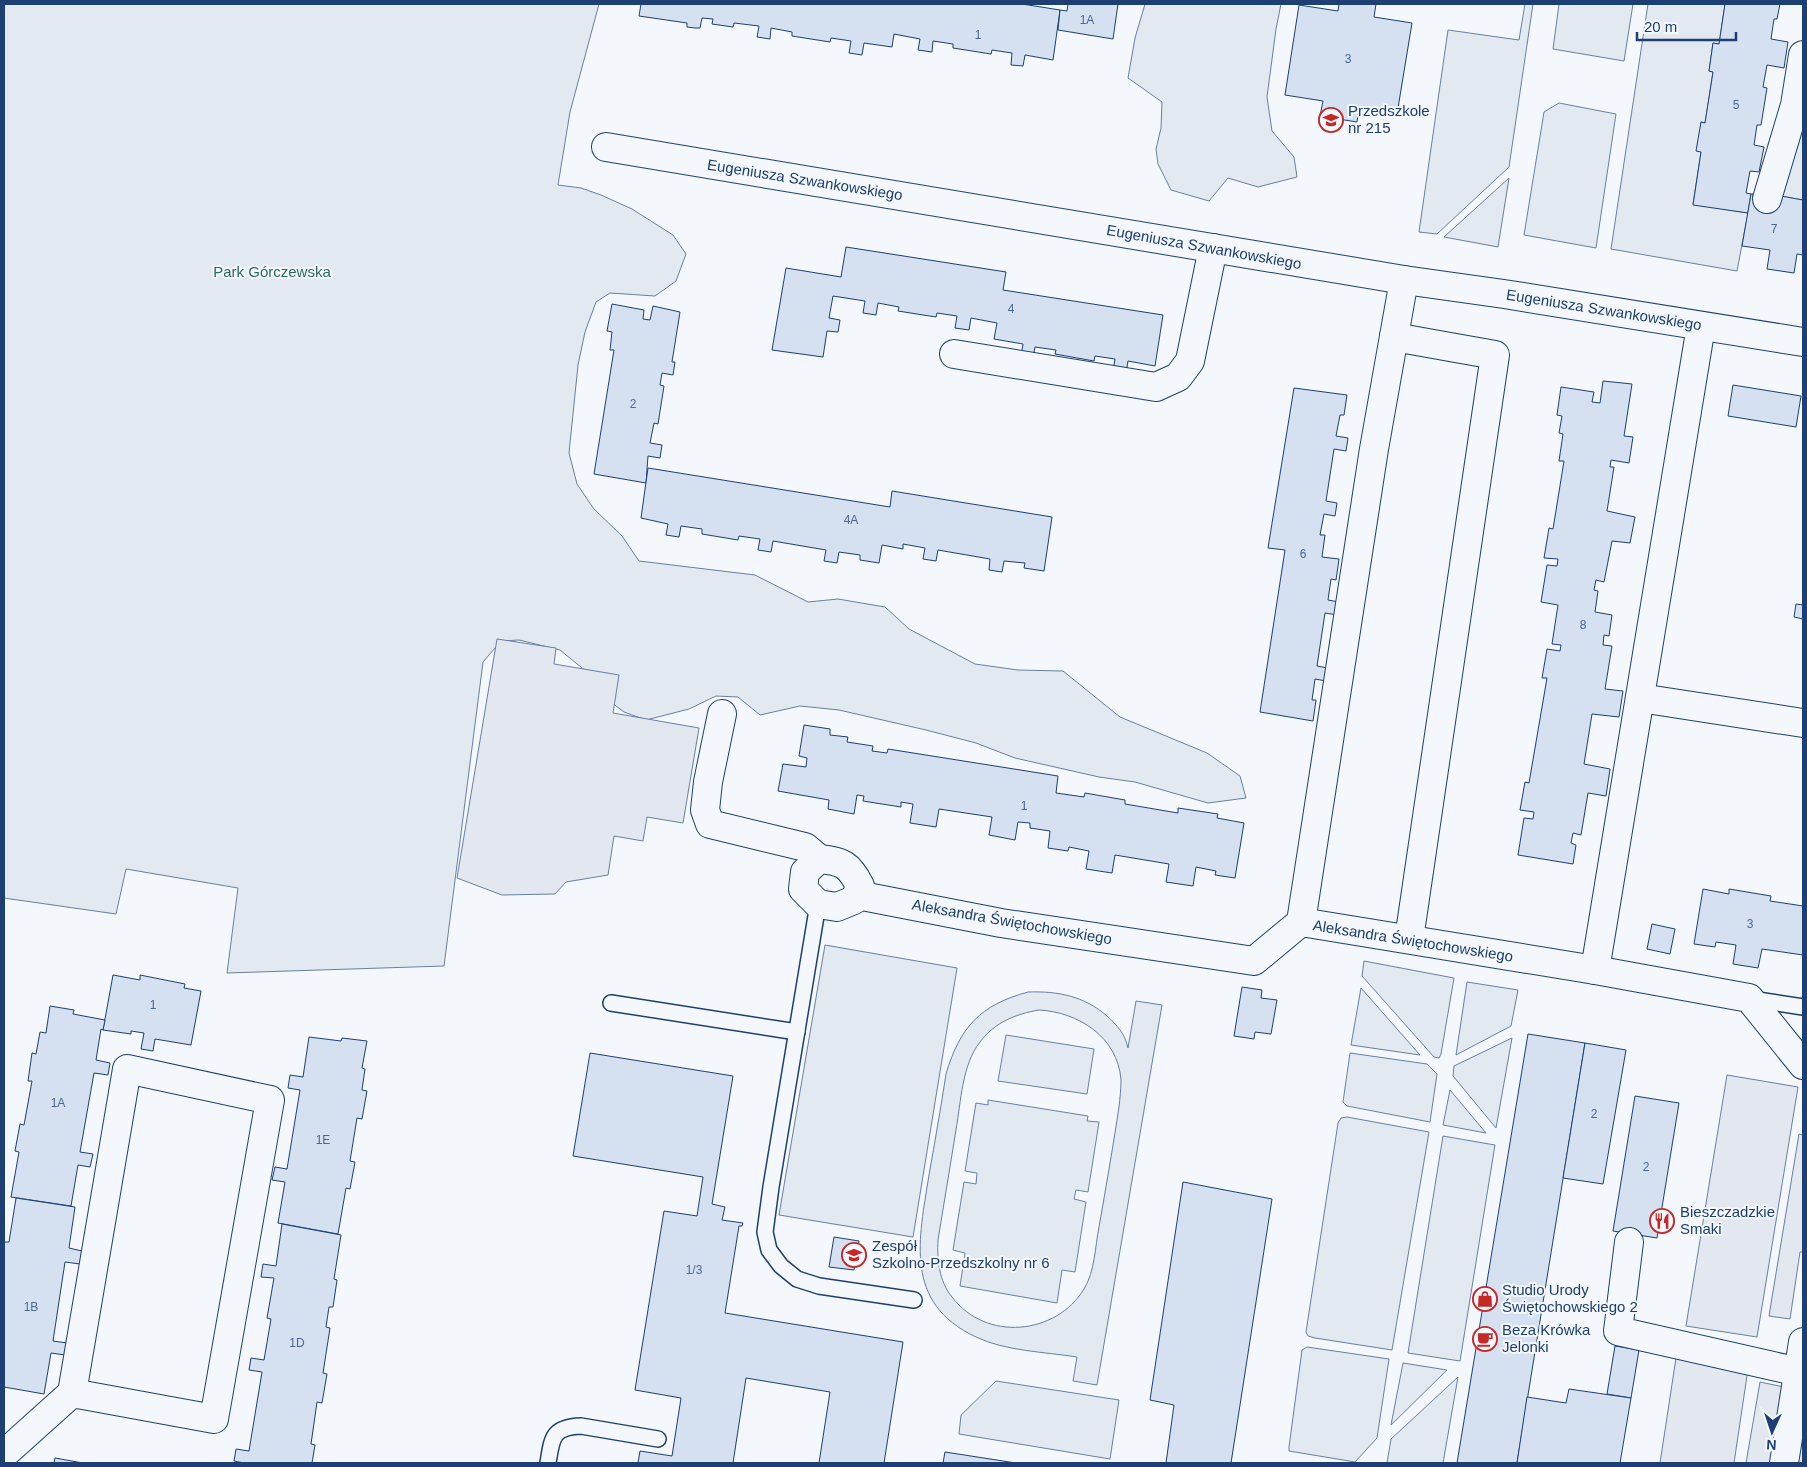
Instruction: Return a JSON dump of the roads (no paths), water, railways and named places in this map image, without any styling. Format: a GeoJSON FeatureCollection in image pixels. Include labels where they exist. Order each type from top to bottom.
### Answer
{"type":"FeatureCollection","features":[{"type":"Feature","properties":{"kind":"street"},"geometry":{"type":"LineString","coordinates":[[1767,199],[1795,105],[1803,55]]}},
{"type":"Feature","properties":{"kind":"street","name":"Eugeniusza Szwankowskiego"},"geometry":{"type":"LineString","coordinates":[[606,147],[1404,280],[1504,294],[1803,342]]}},
{"type":"Feature","properties":{"kind":"street"},"geometry":{"type":"LineString","coordinates":[[954,354],[1156,386],[1178,377],[1190,361],[1212,248]]}},
{"type":"Feature","properties":{"kind":"street"},"geometry":{"type":"LineString","coordinates":[[1301,922],[1374,449],[1404,280]]}},
{"type":"Feature","properties":{"kind":"street"},"geometry":{"type":"LineString","coordinates":[[1595,970],[1701,326]]}},
{"type":"Feature","properties":{"kind":"street"},"geometry":{"type":"LineString","coordinates":[[1394,337],[1495,355],[1409,939]]}},
{"type":"Feature","properties":{"kind":"street"},"geometry":{"type":"LineString","coordinates":[[1640,698],[1803,723]]}},
{"type":"Feature","properties":{"kind":"street"},"geometry":{"type":"LineString","coordinates":[[722,714],[708,782],[705,810],[710,824],[805,847],[812,866],[803,889],[818,904],[837,907],[856,897],[860,886],[852,871],[837,861],[812,866]]}},
{"type":"Feature","properties":{"kind":"street","name":"Aleksandra Świętochowskiego"},"geometry":{"type":"LineString","coordinates":[[856,897],[1002,923],[1254,961],[1301,922],[1595,970],[1749,998]]}},
{"type":"Feature","properties":{"kind":"street"},"geometry":{"type":"LineString","coordinates":[[1749,998],[1803,1065]]}},
{"type":"Feature","properties":{"kind":"street"},"geometry":{"type":"LineString","coordinates":[[4,1454],[72,1393],[127,1069],[270,1100],[214,1418],[72,1393]]}},
{"type":"Feature","properties":{"kind":"street"},"geometry":{"type":"LineString","coordinates":[[1629,1242],[1618,1330],[1799,1372]]}},
{"type":"Feature","properties":{"kind":"street"},"geometry":{"type":"LineString","coordinates":[[1784,1463],[1803,1342]]}},
{"type":"Feature","properties":{"kind":"lane"},"geometry":{"type":"LineString","coordinates":[[818,904],[767,1214],[765,1232],[769,1250],[781,1266],[797,1279],[819,1286],[914,1300]]}},
{"type":"Feature","properties":{"kind":"lane"},"geometry":{"type":"LineString","coordinates":[[1749,998],[1803,1007]]}},
{"type":"Feature","properties":{"kind":"lane"},"geometry":{"type":"LineString","coordinates":[[611,1003],[797,1032]]}},
{"type":"Feature","properties":{"kind":"lane"},"geometry":{"type":"LineString","coordinates":[[548,1463],[552,1440],[559,1430],[569,1426],[581,1426],[658,1438]]}},
{"type":"Feature","properties":{"kind":"place","name":"Przedszkole nr 215"},"geometry":{"type":"Point","coordinates":[1331,120]}},
{"type":"Feature","properties":{"kind":"place","name":"Bieszczadzkie Smaki"},"geometry":{"type":"Point","coordinates":[1662,1221]}},
{"type":"Feature","properties":{"kind":"place","name":"Zespół Szkolno-Przedszkolny nr 6"},"geometry":{"type":"Point","coordinates":[854,1255]}},
{"type":"Feature","properties":{"kind":"place","name":"Studio Urody Świętochowskiego 2"},"geometry":{"type":"Point","coordinates":[1485,1299]}},
{"type":"Feature","properties":{"kind":"place","name":"Beza Krówka Jelonki"},"geometry":{"type":"Point","coordinates":[1485,1339]}},
{"type":"Feature","properties":{"kind":"park label","name":"Park Górczewska"},"geometry":{"type":"Point","coordinates":[272,272]}}]}
